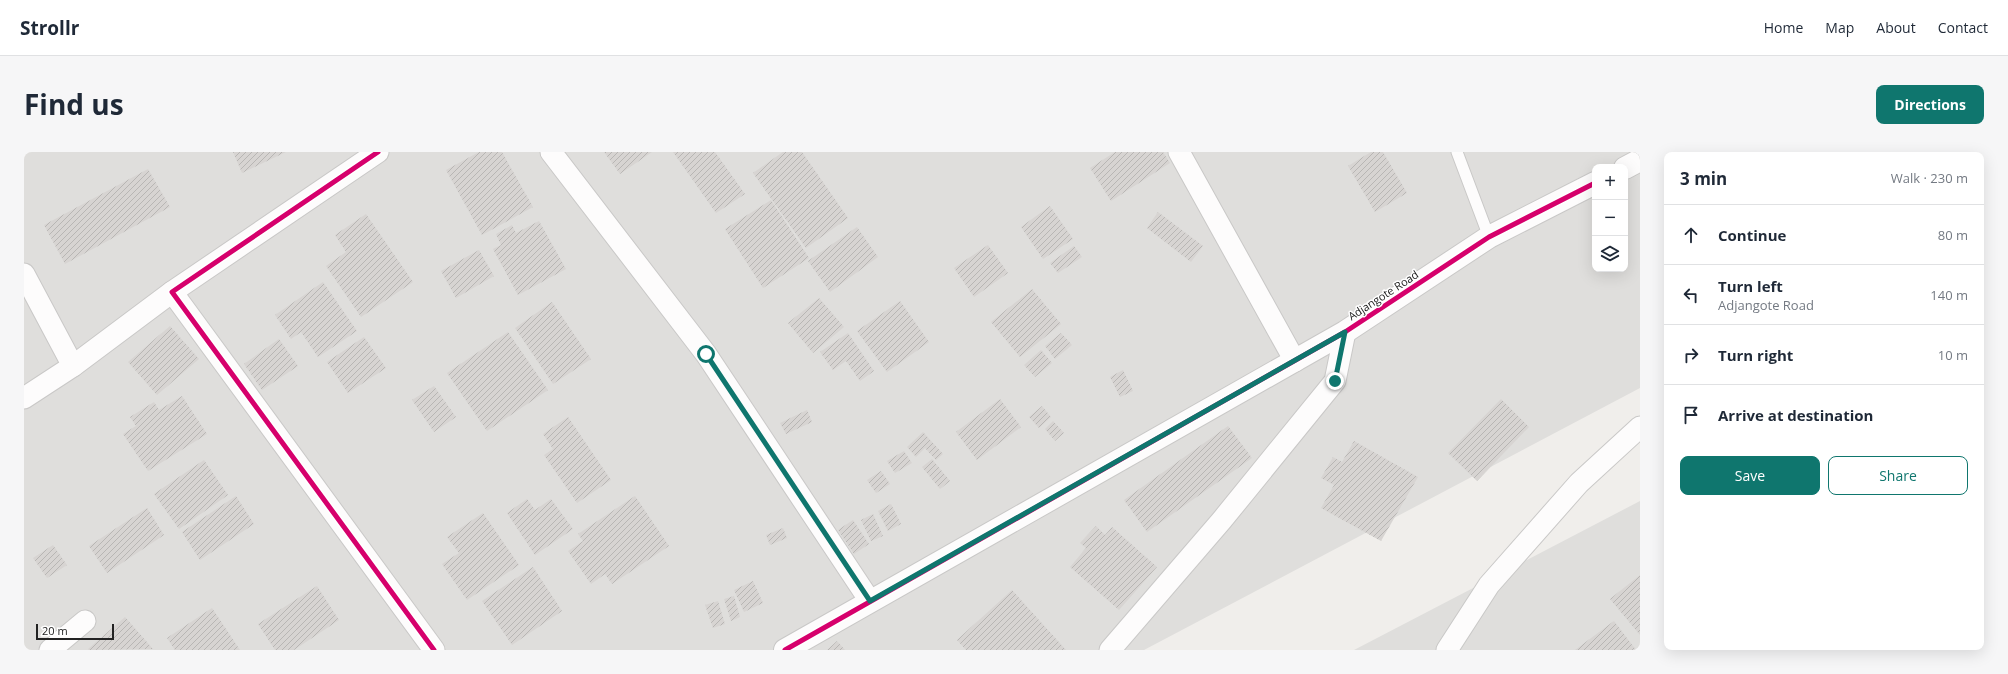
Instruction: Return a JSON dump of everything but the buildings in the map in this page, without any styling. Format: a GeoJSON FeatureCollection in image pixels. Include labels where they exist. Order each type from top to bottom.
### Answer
{"type":"FeatureCollection","features":[{"type":"Feature","properties":{"kind":"street"},"geometry":{"type":"LineString","coordinates":[[24,398],[73,366],[172,292],[378,152]]}},
{"type":"Feature","properties":{"kind":"street"},"geometry":{"type":"LineString","coordinates":[[551,152],[706,354],[870,601]]}},
{"type":"Feature","properties":{"kind":"street"},"geometry":{"type":"LineString","coordinates":[[1179,152],[1296,361]]}},
{"type":"Feature","properties":{"kind":"street"},"geometry":{"type":"LineString","coordinates":[[1628,166],[1640,160]]}},
{"type":"Feature","properties":{"kind":"street","name":"Adjangote Road"},"geometry":{"type":"LineString","coordinates":[[785,650],[1296,361],[1345,332],[1490,237],[1592,185]]}},
{"type":"Feature","properties":{"kind":"street"},"geometry":{"type":"LineString","coordinates":[[24,274],[73,366]]}},
{"type":"Feature","properties":{"kind":"street"},"geometry":{"type":"LineString","coordinates":[[172,292],[434,650]]}},
{"type":"Feature","properties":{"kind":"street"},"geometry":{"type":"LineString","coordinates":[[1110,650],[1222,520],[1335,381],[1345,332]]}},
{"type":"Feature","properties":{"kind":"street"},"geometry":{"type":"LineString","coordinates":[[1447,650],[1494,580],[1578,483],[1640,427]]}},
{"type":"Feature","properties":{"kind":"street"},"geometry":{"type":"LineString","coordinates":[[50,650],[85,620]]}},
{"type":"Feature","properties":{"kind":"lane"},"geometry":{"type":"LineString","coordinates":[[1457,152],[1490,237]]}},
{"type":"Feature","properties":{"kind":"shaded area"},"geometry":{"type":"Polygon","coordinates":[[[24,152],[1640,152],[1640,388],[1144,650],[24,650],[24,152]]]}},
{"type":"Feature","properties":{"kind":"shaded area"},"geometry":{"type":"Polygon","coordinates":[[[1640,501],[1640,650],[1354,650],[1640,501]]]}},
{"type":"Feature","properties":{"kind":"cycle path"},"geometry":{"type":"LineString","coordinates":[[378,152],[172,292],[434,650]]}},
{"type":"Feature","properties":{"kind":"cycle path"},"geometry":{"type":"LineString","coordinates":[[785,650],[1345,332],[1489,237],[1592,185]]}},
{"type":"Feature","properties":{"kind":"route"},"geometry":{"type":"LineString","coordinates":[[706,354],[870,601],[1345,332],[1335,381]]}}]}
